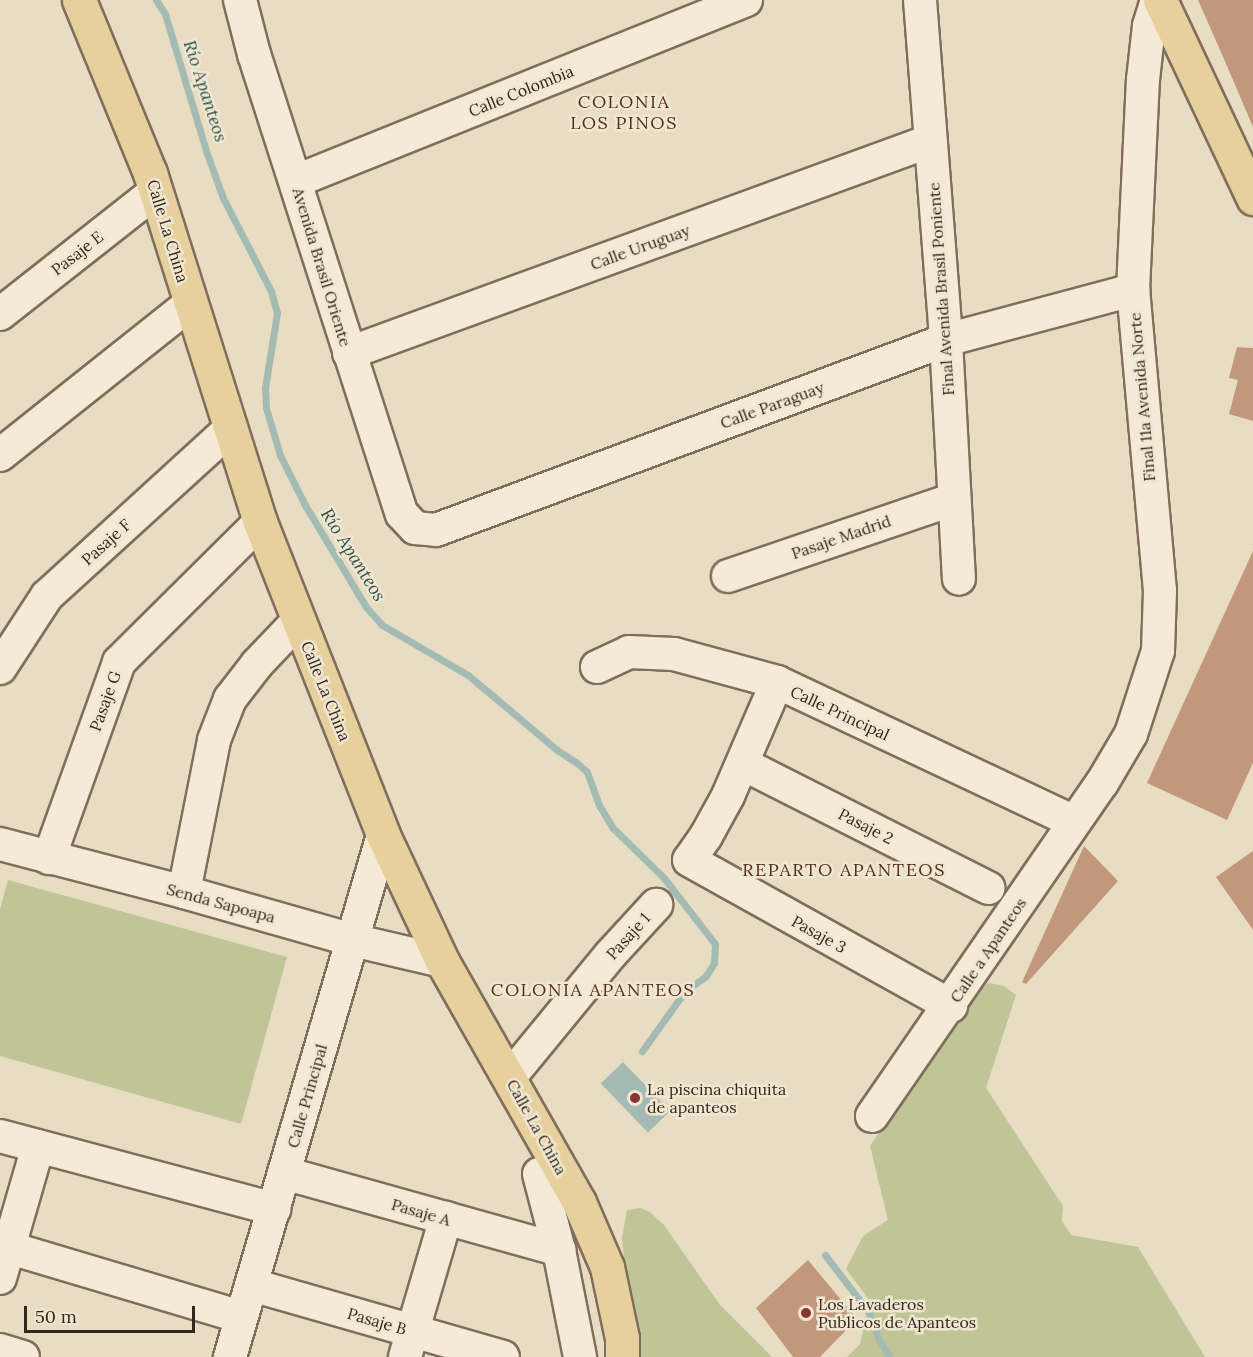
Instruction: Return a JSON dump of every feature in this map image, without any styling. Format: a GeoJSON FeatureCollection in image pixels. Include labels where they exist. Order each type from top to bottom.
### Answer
{"type":"FeatureCollection","features":[{"type":"Feature","properties":{"kind":"main road","name":"Calle La China"},"geometry":{"type":"LineString","coordinates":[[79,0],[155,192],[260,522],[383,835],[441,961],[579,1202],[608,1267],[622,1338],[622,1357]]}},
{"type":"Feature","properties":{"kind":"main road"},"geometry":{"type":"LineString","coordinates":[[1158,0],[1253,198]]}},
{"type":"Feature","properties":{"kind":"street","name":"Avenida Brasil Oriente"},"geometry":{"type":"LineString","coordinates":[[240,0],[254,54],[402,514],[415,528]]}},
{"type":"Feature","properties":{"kind":"street","name":"Calle Colombia"},"geometry":{"type":"LineString","coordinates":[[296,181],[746,0]]}},
{"type":"Feature","properties":{"kind":"street","name":"Final Avenida Brasil Poniente"},"geometry":{"type":"LineString","coordinates":[[920,0],[946,340],[959,579]]}},
{"type":"Feature","properties":{"kind":"street","name":"Final 11a Avenida Norte"},"geometry":{"type":"LineString","coordinates":[[1102,783],[1131,734],[1155,662],[1160,631],[1160,591],[1133,290],[1143,80],[1146,47],[1158,0]]}},
{"type":"Feature","properties":{"kind":"street","name":"Calle Uruguay"},"geometry":{"type":"LineString","coordinates":[[349,353],[930,141]]}},
{"type":"Feature","properties":{"kind":"street","name":"Pasaje E"},"geometry":{"type":"LineString","coordinates":[[0,314],[155,192]]}},
{"type":"Feature","properties":{"kind":"street","name":"Calle Paraguay"},"geometry":{"type":"LineString","coordinates":[[415,528],[436,530],[946,340],[1133,290]]}},
{"type":"Feature","properties":{"kind":"street"},"geometry":{"type":"LineString","coordinates":[[0,455],[190,304]]}},
{"type":"Feature","properties":{"kind":"street","name":"Pasaje F"},"geometry":{"type":"LineString","coordinates":[[0,668],[47,596],[229,430]]}},
{"type":"Feature","properties":{"kind":"street","name":"Pasaje Madrid"},"geometry":{"type":"LineString","coordinates":[[728,576],[954,499]]}},
{"type":"Feature","properties":{"kind":"street","name":"Pasaje G"},"geometry":{"type":"LineString","coordinates":[[49,858],[119,662],[260,522]]}},
{"type":"Feature","properties":{"kind":"street"},"geometry":{"type":"LineString","coordinates":[[184,892],[214,740],[230,699],[257,664],[298,621]]}},
{"type":"Feature","properties":{"kind":"street","name":"Calle Principal"},"geometry":{"type":"LineString","coordinates":[[597,667],[629,652],[674,654],[777,682],[1074,822]]}},
{"type":"Feature","properties":{"kind":"street"},"geometry":{"type":"LineString","coordinates":[[743,764],[777,682]]}},
{"type":"Feature","properties":{"kind":"street","name":"Pasaje 3"},"geometry":{"type":"LineString","coordinates":[[743,764],[706,836],[689,860],[951,1006]]}},
{"type":"Feature","properties":{"kind":"street","name":"Pasaje 2"},"geometry":{"type":"LineString","coordinates":[[743,764],[989,888]]}},
{"type":"Feature","properties":{"kind":"street","name":"Calle a Apanteos"},"geometry":{"type":"LineString","coordinates":[[872,1116],[951,1006],[1102,783]]}},
{"type":"Feature","properties":{"kind":"street","name":"Calle Principal"},"geometry":{"type":"LineString","coordinates":[[230,1357],[383,835]]}},
{"type":"Feature","properties":{"kind":"street","name":"Senda Sapoapa"},"geometry":{"type":"LineString","coordinates":[[0,844],[184,892],[352,940],[441,961]]}},
{"type":"Feature","properties":{"kind":"street","name":"Pasaje 1"},"geometry":{"type":"LineString","coordinates":[[509,1078],[611,954],[656,905]]}},
{"type":"Feature","properties":{"kind":"street"},"geometry":{"type":"LineString","coordinates":[[0,1136],[274,1209]]}},
{"type":"Feature","properties":{"kind":"street"},"geometry":{"type":"LineString","coordinates":[[0,1278],[5,1246],[38,1146]]}},
{"type":"Feature","properties":{"kind":"street","name":"Pasaje A"},"geometry":{"type":"LineString","coordinates":[[284,1173],[559,1250]]}},
{"type":"Feature","properties":{"kind":"street"},"geometry":{"type":"LineString","coordinates":[[539,1174],[559,1250],[579,1357]]}},
{"type":"Feature","properties":{"kind":"street"},"geometry":{"type":"LineString","coordinates":[[409,1344],[446,1218]]}},
{"type":"Feature","properties":{"kind":"street"},"geometry":{"type":"LineString","coordinates":[[5,1246],[242,1317]]}},
{"type":"Feature","properties":{"kind":"street","name":"Pasaje B"},"geometry":{"type":"LineString","coordinates":[[252,1285],[409,1344],[503,1357]]}},
{"type":"Feature","properties":{"kind":"street"},"geometry":{"type":"LineString","coordinates":[[0,1350],[23,1357]]}},
{"type":"Feature","properties":{"kind":"green space"},"geometry":{"type":"Polygon","coordinates":[[[8,880],[287,957],[241,1124],[0,1056],[0,909],[8,880]]]}},
{"type":"Feature","properties":{"kind":"green space"},"geometry":{"type":"Polygon","coordinates":[[[990,983],[1004,986],[1016,995],[986,1088],[1063,1206],[1062,1221],[1071,1235],[1138,1247],[1205,1357],[847,1357],[860,1344],[870,1301],[846,1269],[863,1236],[888,1220],[870,1146],[977,986],[990,983]]]}},
{"type":"Feature","properties":{"kind":"green space"},"geometry":{"type":"Polygon","coordinates":[[[641,1208],[650,1212],[664,1225],[720,1305],[772,1357],[634,1357],[622,1238],[627,1210],[641,1208]]]}},
{"type":"Feature","properties":{"kind":"water","name":"La piscina chiquita de apanteos"},"geometry":{"type":"Polygon","coordinates":[[[623,1062],[670,1111],[648,1132],[601,1084],[623,1062]]]}},
{"type":"Feature","properties":{"kind":"building"},"geometry":{"type":"Polygon","coordinates":[[[1198,0],[1253,0],[1253,127],[1224,59],[1198,0]]]}},
{"type":"Feature","properties":{"kind":"building"},"geometry":{"type":"Polygon","coordinates":[[[1237,347],[1253,348],[1253,421],[1229,414],[1238,380],[1229,378],[1237,347]]]}},
{"type":"Feature","properties":{"kind":"building"},"geometry":{"type":"Polygon","coordinates":[[[1253,551],[1253,763],[1227,820],[1147,783],[1253,551]]]}},
{"type":"Feature","properties":{"kind":"building"},"geometry":{"type":"Polygon","coordinates":[[[1084,846],[1118,881],[1026,984],[1022,982],[1084,846]]]}},
{"type":"Feature","properties":{"kind":"building"},"geometry":{"type":"Polygon","coordinates":[[[1253,851],[1253,930],[1216,877],[1253,851]]]}},
{"type":"Feature","properties":{"kind":"building","name":"Los Lavaderos Publicos de Apanteos"},"geometry":{"type":"Polygon","coordinates":[[[808,1260],[857,1319],[820,1357],[793,1357],[756,1308],[808,1260]]]}},
{"type":"Feature","properties":{"kind":"waterway","name":"Río Apanteos"},"geometry":{"type":"LineString","coordinates":[[156,0],[165,14],[206,151],[223,198],[271,291],[277,313],[265,388],[266,408],[280,455],[305,505],[366,607],[382,625],[468,675],[557,750],[587,772],[599,805],[613,828],[664,878],[715,944],[714,963],[706,976],[685,991],[642,1051]]}},
{"type":"Feature","properties":{"kind":"waterway","name":"Río Apanteos"},"geometry":{"type":"LineString","coordinates":[[825,1255],[868,1311],[879,1340],[890,1357]]}},
{"type":"Feature","properties":{"kind":"place","name":"La piscina chiquita de apanteos"},"geometry":{"type":"Point","coordinates":[635,1098]}},
{"type":"Feature","properties":{"kind":"place","name":"Los Lavaderos Publicos de Apanteos"},"geometry":{"type":"Point","coordinates":[806,1313]}},
{"type":"Feature","properties":{"kind":"district","name":"COLONIA LOS PINOS"},"geometry":{"type":"Point","coordinates":[624,113]}},
{"type":"Feature","properties":{"kind":"district","name":"REPARTO APANTEOS"},"geometry":{"type":"Point","coordinates":[844,870]}},
{"type":"Feature","properties":{"kind":"district","name":"COLONIA APANTEOS"},"geometry":{"type":"Point","coordinates":[593,990]}}]}
